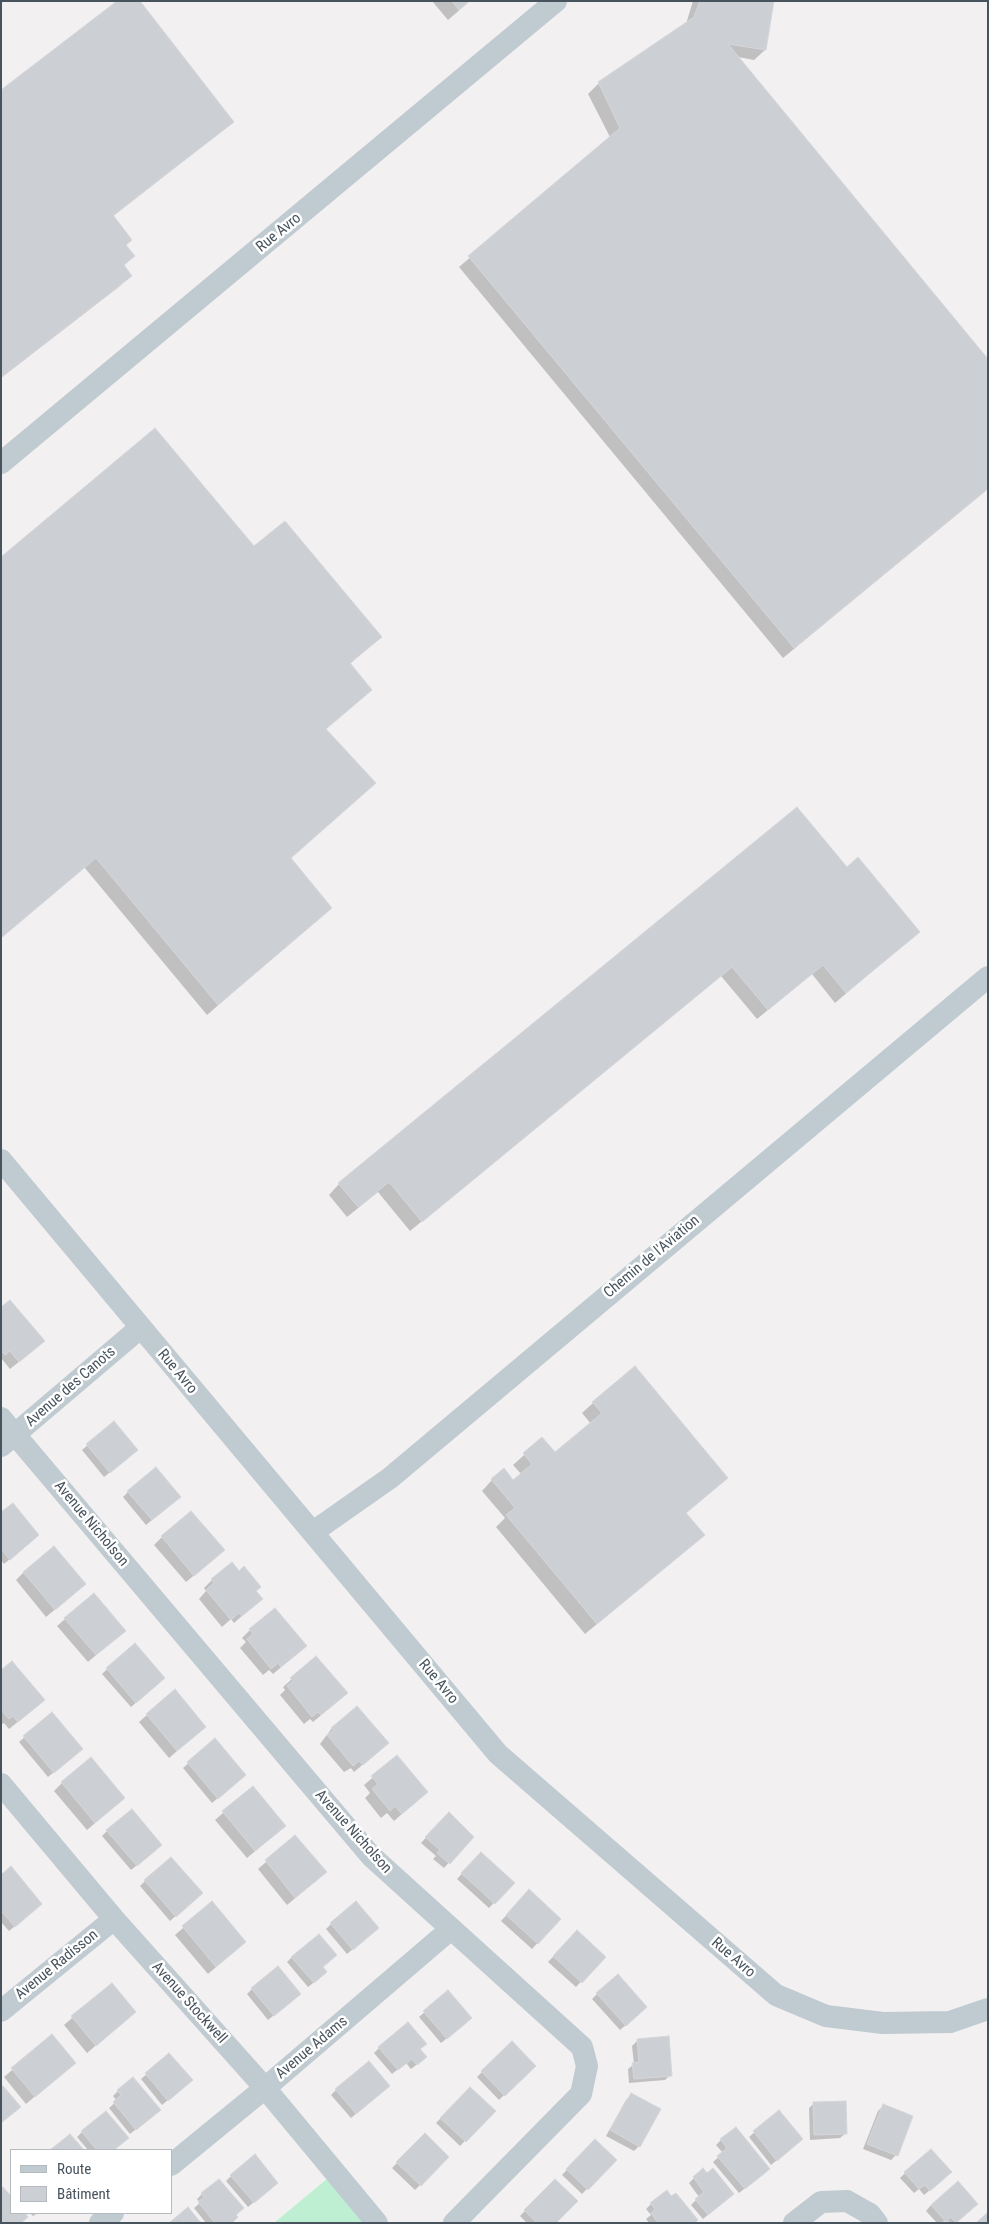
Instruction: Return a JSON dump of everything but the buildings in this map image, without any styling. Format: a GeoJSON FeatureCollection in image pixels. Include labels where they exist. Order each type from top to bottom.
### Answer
{"type":"FeatureCollection","features":[{"type":"Feature","properties":{"kind":"street","name":"Rue Avro"},"geometry":{"type":"LineString","coordinates":[[1,463],[556,1]]}},
{"type":"Feature","properties":{"kind":"street","name":"Chemin de l'Aviation"},"geometry":{"type":"LineString","coordinates":[[313,1532],[397,1471],[988,977]]}},
{"type":"Feature","properties":{"kind":"street","name":"Rue Avro"},"geometry":{"type":"LineString","coordinates":[[1,1160],[498,1754],[776,1995],[826,2016],[883,2023],[950,2022],[988,2009]]}},
{"type":"Feature","properties":{"kind":"street","name":"Avenue des Canots"},"geometry":{"type":"LineString","coordinates":[[6,1433],[140,1328]]}},
{"type":"Feature","properties":{"kind":"street","name":"Avenue Nicholson"},"geometry":{"type":"LineString","coordinates":[[6,1433],[371,1856],[582,2047],[587,2066],[581,2094],[454,2223]]}},
{"type":"Feature","properties":{"kind":"street","name":"Avenue Stockwell"},"geometry":{"type":"LineString","coordinates":[[1,1784],[114,1919],[265,2088],[377,2223]]}},
{"type":"Feature","properties":{"kind":"street","name":"Avenue Radisson"},"geometry":{"type":"LineString","coordinates":[[1,2011],[114,1919]]}},
{"type":"Feature","properties":{"kind":"street","name":"Avenue Adams"},"geometry":{"type":"LineString","coordinates":[[172,2164],[265,2088],[451,1929]]}},
{"type":"Feature","properties":{"kind":"street"},"geometry":{"type":"LineString","coordinates":[[794,2223],[821,2202],[847,2201],[870,2214],[877,2223]]}},
{"type":"Feature","properties":{"kind":"street"},"geometry":{"type":"LineString","coordinates":[[100,2223],[112,2214]]}},
{"type":"Feature","properties":{"kind":"green space"},"geometry":{"type":"Polygon","coordinates":[[[334,2173],[377,2223],[274,2223],[334,2173]]]}}]}
